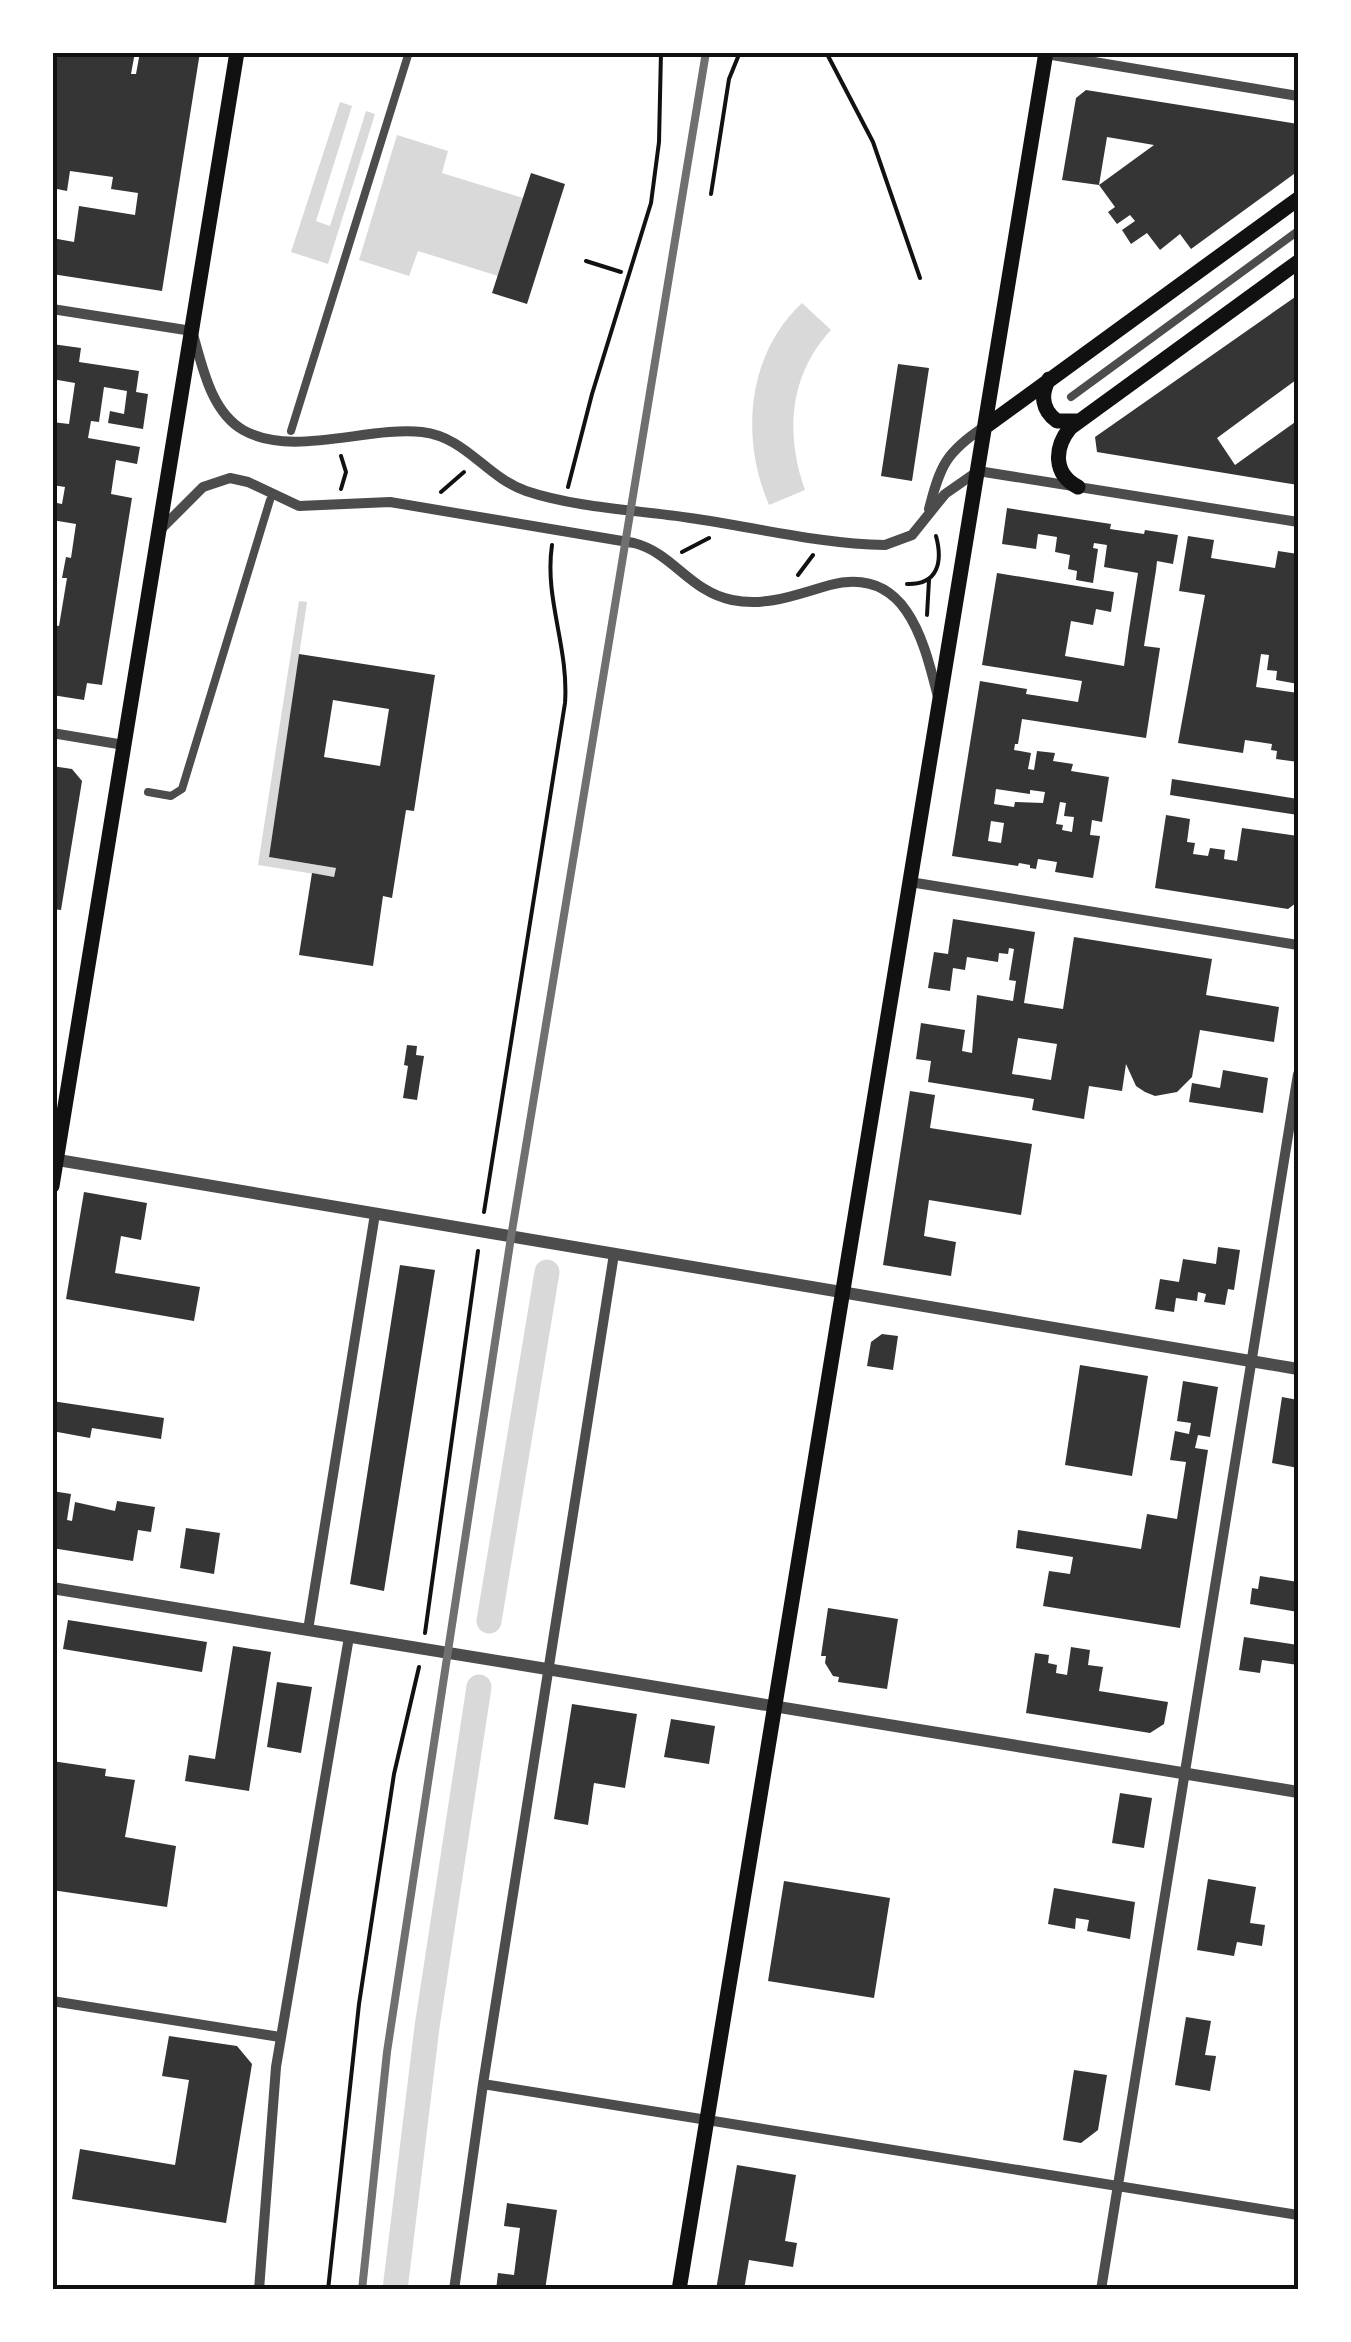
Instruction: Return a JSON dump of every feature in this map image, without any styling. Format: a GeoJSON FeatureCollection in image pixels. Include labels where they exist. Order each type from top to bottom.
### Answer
{"type":"FeatureCollection","features":[{"type":"Feature","properties":{"kind":"main road"},"geometry":{"type":"LineString","coordinates":[[52,1186],[237,52]]}},
{"type":"Feature","properties":{"kind":"main road"},"geometry":{"type":"LineString","coordinates":[[678,2290],[1046,53]]}},
{"type":"Feature","properties":{"kind":"main road"},"geometry":{"type":"LineString","coordinates":[[985,427],[1298,199]]}},
{"type":"Feature","properties":{"kind":"main road"},"geometry":{"type":"LineString","coordinates":[[1078,487],[1062,475],[1058,460],[1061,442],[1078,422],[1298,262]]}},
{"type":"Feature","properties":{"kind":"main road"},"geometry":{"type":"LineString","coordinates":[[1049,379],[1043,393],[1046,410],[1057,421],[1078,422]]}},
{"type":"Feature","properties":{"kind":"street"},"geometry":{"type":"LineString","coordinates":[[291,432],[409,52]]}},
{"type":"Feature","properties":{"kind":"street"},"geometry":{"type":"LineString","coordinates":[[1046,53],[1298,96]]}},
{"type":"Feature","properties":{"kind":"street"},"geometry":{"type":"LineString","coordinates":[[1071,397],[1298,231]]}},
{"type":"Feature","properties":{"kind":"street"},"geometry":{"type":"LineString","coordinates":[[52,309],[192,331],[207,380],[220,406],[236,425],[265,438],[300,440],[424,432],[450,439],[502,479],[536,493],[885,546],[904,541],[946,494],[978,470],[1298,522]]}},
{"type":"Feature","properties":{"kind":"street"},"geometry":{"type":"LineString","coordinates":[[926,517],[942,466],[956,447],[985,427]]}},
{"type":"Feature","properties":{"kind":"street"},"geometry":{"type":"LineString","coordinates":[[160,530],[203,487],[230,478],[248,482],[299,506],[390,502],[634,542],[656,552],[694,585],[734,600],[767,602],[839,583],[867,585],[892,596],[912,616],[940,702]]}},
{"type":"Feature","properties":{"kind":"street"},"geometry":{"type":"LineString","coordinates":[[148,792],[171,796],[179,793],[184,784],[270,500]]}},
{"type":"Feature","properties":{"kind":"street"},"geometry":{"type":"LineString","coordinates":[[52,733],[124,744]]}},
{"type":"Feature","properties":{"kind":"street"},"geometry":{"type":"LineString","coordinates":[[910,882],[1298,945]]}},
{"type":"Feature","properties":{"kind":"street"},"geometry":{"type":"LineString","coordinates":[[1101,2290],[1298,1074]]}},
{"type":"Feature","properties":{"kind":"street"},"geometry":{"type":"LineString","coordinates":[[55,1159],[1298,1369]]}},
{"type":"Feature","properties":{"kind":"street"},"geometry":{"type":"LineString","coordinates":[[308,1630],[376,1214]]}},
{"type":"Feature","properties":{"kind":"street"},"geometry":{"type":"LineString","coordinates":[[454,2290],[614,1254]]}},
{"type":"Feature","properties":{"kind":"street"},"geometry":{"type":"LineString","coordinates":[[52,1588],[1298,1792]]}},
{"type":"Feature","properties":{"kind":"street"},"geometry":{"type":"LineString","coordinates":[[259,2290],[280,2037],[349,1636]]}},
{"type":"Feature","properties":{"kind":"street"},"geometry":{"type":"LineString","coordinates":[[52,2000],[280,2037]]}},
{"type":"Feature","properties":{"kind":"street"},"geometry":{"type":"LineString","coordinates":[[483,2084],[1298,2216]]}},
{"type":"Feature","properties":{"kind":"path"},"geometry":{"type":"LineString","coordinates":[[568,491],[592,394],[651,203],[659,142],[661,52]]}},
{"type":"Feature","properties":{"kind":"path"},"geometry":{"type":"LineString","coordinates":[[711,194],[729,79],[740,52]]}},
{"type":"Feature","properties":{"kind":"path"},"geometry":{"type":"LineString","coordinates":[[826,52],[873,142],[920,278]]}},
{"type":"Feature","properties":{"kind":"path"},"geometry":{"type":"LineString","coordinates":[[586,261],[621,272]]}},
{"type":"Feature","properties":{"kind":"path"},"geometry":{"type":"LineString","coordinates":[[333,451],[346,466],[344,483],[336,494]]}},
{"type":"Feature","properties":{"kind":"path"},"geometry":{"type":"LineString","coordinates":[[678,554],[718,534]]}},
{"type":"Feature","properties":{"kind":"path"},"geometry":{"type":"LineString","coordinates":[[484,1209],[565,703],[564,649],[550,584],[554,536]]}},
{"type":"Feature","properties":{"kind":"path"},"geometry":{"type":"LineString","coordinates":[[925,627],[929,580],[940,558],[936,536]]}},
{"type":"Feature","properties":{"kind":"path"},"geometry":{"type":"LineString","coordinates":[[808,579],[794,584],[802,566],[821,550]]}},
{"type":"Feature","properties":{"kind":"path"},"geometry":{"type":"LineString","coordinates":[[900,584],[929,580]]}},
{"type":"Feature","properties":{"kind":"path"},"geometry":{"type":"LineString","coordinates":[[427,1619],[479,1247]]}},
{"type":"Feature","properties":{"kind":"path"},"geometry":{"type":"LineString","coordinates":[[328,2290],[362,1985],[394,1774],[417,1677]]}},
{"type":"Feature","properties":{"kind":"shaded area"},"geometry":{"type":"Polygon","coordinates":[[[340,102],[352,106],[316,221],[330,226],[366,111],[375,114],[328,264],[291,252],[340,102]]]}},
{"type":"Feature","properties":{"kind":"shaded area"},"geometry":{"type":"Polygon","coordinates":[[[397,135],[448,151],[442,173],[523,198],[498,276],[418,251],[409,276],[359,260],[397,135]]]}},
{"type":"Feature","properties":{"kind":"shaded area"},"geometry":{"type":"Polygon","coordinates":[[[802,303],[831,330],[806,366],[795,406],[795,448],[805,490],[769,505],[754,452],[754,398],[770,347],[802,303]]]}},
{"type":"Feature","properties":{"kind":"shaded area"},"geometry":{"type":"Polygon","coordinates":[[[299,601],[307,602],[269,857],[336,868],[334,877],[258,865],[299,601]]]}},
{"type":"Feature","properties":{"kind":"building"},"geometry":{"type":"Polygon","coordinates":[[[52,52],[135,52],[131,74],[136,74],[140,52],[200,52],[162,291],[52,274],[52,238],[74,242],[79,206],[135,215],[138,193],[111,189],[113,177],[70,171],[67,191],[52,188],[52,52]]]}},
{"type":"Feature","properties":{"kind":"building"},"geometry":{"type":"Polygon","coordinates":[[[1086,90],[1298,124],[1298,171],[1191,249],[1180,234],[1160,250],[1147,233],[1131,244],[1122,230],[1135,221],[1130,215],[1117,224],[1108,212],[1115,207],[1099,185],[1062,180],[1076,98],[1086,90]],[[1107,137],[1099,185],[1154,145],[1107,137]]]}},
{"type":"Feature","properties":{"kind":"building"},"geometry":{"type":"Polygon","coordinates":[[[531,173],[565,184],[527,304],[492,293],[531,173]]]}},
{"type":"Feature","properties":{"kind":"building"},"geometry":{"type":"Polygon","coordinates":[[[1298,295],[1298,384],[1296,380],[1217,438],[1235,465],[1298,420],[1298,485],[1097,452],[1095,437],[1298,295]]]}},
{"type":"Feature","properties":{"kind":"building"},"geometry":{"type":"Polygon","coordinates":[[[52,344],[81,348],[79,362],[139,371],[136,392],[148,394],[143,429],[108,423],[110,411],[124,414],[127,391],[104,387],[99,422],[91,421],[88,438],[140,447],[137,464],[116,460],[111,494],[132,498],[102,685],[87,683],[84,700],[52,695],[52,625],[59,626],[67,578],[62,578],[66,557],[71,558],[76,524],[52,520],[52,502],[62,504],[65,487],[52,485],[52,422],[69,424],[75,383],[52,379],[52,344]]]}},
{"type":"Feature","properties":{"kind":"building"},"geometry":{"type":"Polygon","coordinates":[[[898,364],[929,368],[912,481],[881,476],[898,364]]]}},
{"type":"Feature","properties":{"kind":"building"},"geometry":{"type":"Polygon","coordinates":[[[1007,508],[1111,524],[1110,529],[1178,535],[1173,564],[1157,561],[1144,646],[1160,648],[1146,738],[1022,719],[1015,744],[1014,750],[1031,753],[1028,769],[1034,770],[1037,751],[1055,753],[1053,761],[1073,764],[1071,771],[1109,777],[1102,822],[1092,820],[1090,835],[1100,836],[1093,878],[1055,872],[1057,862],[1038,859],[1036,869],[1019,863],[1018,866],[952,856],[980,681],[1027,689],[1026,694],[1078,702],[1082,681],[982,665],[997,573],[1114,592],[1111,612],[1096,609],[1093,625],[1071,621],[1065,656],[1124,666],[1138,573],[1104,567],[1107,545],[1094,543],[1093,548],[1098,549],[1093,583],[1076,580],[1077,571],[1068,569],[1070,555],[1055,552],[1057,537],[1038,534],[1036,549],[1002,544],[1007,508]],[[996,789],[994,804],[1014,807],[1015,802],[1043,803],[1045,792],[1030,790],[1030,794],[996,789]],[[1060,802],[1056,824],[1072,832],[1074,817],[1064,816],[1066,803],[1060,802]],[[991,821],[988,841],[1001,843],[1004,823],[991,821]]]}},
{"type":"Feature","properties":{"kind":"building"},"geometry":{"type":"Polygon","coordinates":[[[1188,536],[1214,540],[1211,558],[1275,568],[1278,551],[1298,554],[1298,684],[1276,680],[1277,671],[1267,670],[1269,655],[1261,654],[1256,687],[1298,693],[1298,762],[1276,759],[1277,751],[1271,750],[1272,744],[1245,740],[1243,753],[1178,743],[1205,595],[1179,591],[1188,536]]]}},
{"type":"Feature","properties":{"kind":"building"},"geometry":{"type":"Polygon","coordinates":[[[299,654],[435,675],[414,811],[406,810],[392,898],[383,896],[373,966],[299,955],[312,873],[334,877],[336,868],[269,857],[299,654]],[[333,700],[324,757],[380,766],[389,709],[333,700]]]}},
{"type":"Feature","properties":{"kind":"building"},"geometry":{"type":"Polygon","coordinates":[[[52,766],[72,769],[82,781],[61,910],[52,909],[52,766]]]}},
{"type":"Feature","properties":{"kind":"building"},"geometry":{"type":"Polygon","coordinates":[[[1172,779],[1298,799],[1298,815],[1170,795],[1172,779]]]}},
{"type":"Feature","properties":{"kind":"building"},"geometry":{"type":"Polygon","coordinates":[[[1166,815],[1190,819],[1187,842],[1195,843],[1193,854],[1208,856],[1210,848],[1225,850],[1224,859],[1237,861],[1242,828],[1298,836],[1296,903],[1288,909],[1155,888],[1166,815]]]}},
{"type":"Feature","properties":{"kind":"building"},"geometry":{"type":"Polygon","coordinates":[[[953,919],[1035,932],[1024,1003],[1063,1009],[1074,937],[1212,959],[1206,995],[1279,1007],[1274,1042],[1200,1030],[1192,1077],[1177,1092],[1155,1096],[1145,1092],[1136,1086],[1126,1064],[1122,1091],[1089,1086],[1084,1119],[1032,1110],[1034,1099],[928,1082],[931,1061],[916,1059],[921,1023],[965,1030],[962,1051],[972,1053],[977,995],[1013,1001],[1016,981],[1009,980],[1014,949],[1009,948],[1008,954],[999,953],[998,962],[967,957],[965,970],[953,968],[950,991],[928,988],[934,952],[948,954],[953,919]],[[1018,1038],[1012,1074],[1051,1080],[1057,1044],[1018,1038]]]}},
{"type":"Feature","properties":{"kind":"building"},"geometry":{"type":"Polygon","coordinates":[[[407,1045],[417,1046],[416,1055],[424,1056],[417,1100],[403,1098],[407,1045]]]}},
{"type":"Feature","properties":{"kind":"building"},"geometry":{"type":"Polygon","coordinates":[[[1223,1070],[1268,1078],[1263,1113],[1189,1102],[1192,1083],[1220,1088],[1223,1070]]]}},
{"type":"Feature","properties":{"kind":"building"},"geometry":{"type":"Polygon","coordinates":[[[910,1091],[935,1095],[930,1128],[1032,1144],[1021,1215],[929,1200],[924,1236],[956,1242],[951,1276],[883,1265],[910,1091]]]}},
{"type":"Feature","properties":{"kind":"building"},"geometry":{"type":"Polygon","coordinates":[[[84,1192],[147,1203],[141,1240],[121,1236],[115,1273],[200,1287],[194,1321],[66,1299],[84,1192]]]}},
{"type":"Feature","properties":{"kind":"building"},"geometry":{"type":"Polygon","coordinates":[[[1218,1247],[1240,1250],[1234,1290],[1228,1289],[1225,1305],[1204,1302],[1206,1294],[1198,1292],[1197,1301],[1176,1298],[1174,1312],[1155,1309],[1160,1279],[1179,1282],[1183,1259],[1216,1264],[1218,1247]]]}},
{"type":"Feature","properties":{"kind":"building"},"geometry":{"type":"Polygon","coordinates":[[[400,1265],[435,1270],[384,1591],[350,1584],[400,1265]]]}},
{"type":"Feature","properties":{"kind":"building"},"geometry":{"type":"Polygon","coordinates":[[[882,1334],[898,1336],[893,1370],[867,1366],[871,1342],[882,1334]]]}},
{"type":"Feature","properties":{"kind":"building"},"geometry":{"type":"Polygon","coordinates":[[[1080,1365],[1148,1376],[1132,1476],[1065,1465],[1080,1365]]]}},
{"type":"Feature","properties":{"kind":"building"},"geometry":{"type":"Polygon","coordinates":[[[1183,1381],[1218,1387],[1210,1437],[1198,1435],[1195,1448],[1208,1450],[1180,1628],[1043,1606],[1049,1571],[1070,1574],[1073,1557],[1016,1548],[1018,1530],[1141,1549],[1147,1514],[1177,1519],[1186,1462],[1170,1460],[1175,1431],[1189,1434],[1191,1423],[1177,1421],[1183,1381]]]}},
{"type":"Feature","properties":{"kind":"building"},"geometry":{"type":"Polygon","coordinates":[[[1282,1397],[1298,1400],[1298,1468],[1272,1463],[1282,1397]]]}},
{"type":"Feature","properties":{"kind":"building"},"geometry":{"type":"Polygon","coordinates":[[[52,1401],[164,1418],[161,1439],[92,1428],[90,1438],[52,1431],[52,1401]]]}},
{"type":"Feature","properties":{"kind":"building"},"geometry":{"type":"Polygon","coordinates":[[[52,1491],[71,1494],[67,1520],[72,1521],[75,1502],[115,1511],[117,1501],[155,1507],[151,1532],[138,1530],[133,1561],[52,1548],[52,1491]]]}},
{"type":"Feature","properties":{"kind":"building"},"geometry":{"type":"Polygon","coordinates":[[[186,1528],[220,1533],[214,1574],[180,1568],[186,1528]]]}},
{"type":"Feature","properties":{"kind":"building"},"geometry":{"type":"Polygon","coordinates":[[[1260,1576],[1298,1582],[1298,1612],[1250,1604],[1252,1588],[1258,1589],[1260,1576]]]}},
{"type":"Feature","properties":{"kind":"building"},"geometry":{"type":"Polygon","coordinates":[[[828,1608],[898,1619],[887,1689],[838,1682],[839,1677],[833,1676],[825,1663],[826,1656],[821,1656],[828,1608]]]}},
{"type":"Feature","properties":{"kind":"building"},"geometry":{"type":"Polygon","coordinates":[[[68,1620],[207,1642],[202,1672],[63,1649],[68,1620]]]}},
{"type":"Feature","properties":{"kind":"building"},"geometry":{"type":"Polygon","coordinates":[[[1244,1637],[1298,1645],[1298,1665],[1262,1660],[1260,1673],[1239,1670],[1244,1637]]]}},
{"type":"Feature","properties":{"kind":"building"},"geometry":{"type":"Polygon","coordinates":[[[233,1646],[271,1652],[249,1791],[185,1781],[189,1755],[215,1759],[233,1646]]]}},
{"type":"Feature","properties":{"kind":"building"},"geometry":{"type":"Polygon","coordinates":[[[1071,1647],[1090,1650],[1088,1665],[1103,1667],[1099,1691],[1168,1702],[1164,1724],[1150,1733],[1026,1713],[1035,1653],[1049,1655],[1048,1663],[1057,1665],[1056,1673],[1067,1675],[1071,1647]]]}},
{"type":"Feature","properties":{"kind":"building"},"geometry":{"type":"Polygon","coordinates":[[[277,1682],[312,1687],[301,1753],[267,1747],[277,1682]]]}},
{"type":"Feature","properties":{"kind":"building"},"geometry":{"type":"Polygon","coordinates":[[[572,1704],[637,1714],[625,1788],[594,1783],[588,1825],[554,1819],[572,1704]]]}},
{"type":"Feature","properties":{"kind":"building"},"geometry":{"type":"Polygon","coordinates":[[[671,1719],[715,1726],[709,1764],[664,1757],[671,1719]]]}},
{"type":"Feature","properties":{"kind":"building"},"geometry":{"type":"Polygon","coordinates":[[[52,1761],[106,1769],[105,1776],[135,1780],[125,1837],[176,1846],[167,1907],[52,1890],[52,1761]]]}},
{"type":"Feature","properties":{"kind":"building"},"geometry":{"type":"Polygon","coordinates":[[[1120,1793],[1152,1798],[1144,1848],[1112,1843],[1120,1793]]]}},
{"type":"Feature","properties":{"kind":"building"},"geometry":{"type":"Polygon","coordinates":[[[1208,1879],[1256,1887],[1250,1923],[1265,1925],[1262,1946],[1237,1942],[1234,1956],[1197,1950],[1208,1879]]]}},
{"type":"Feature","properties":{"kind":"building"},"geometry":{"type":"Polygon","coordinates":[[[784,1881],[890,1898],[874,1998],[768,1981],[784,1881]]]}},
{"type":"Feature","properties":{"kind":"building"},"geometry":{"type":"Polygon","coordinates":[[[1054,1888],[1135,1902],[1130,1939],[1087,1931],[1089,1920],[1076,1918],[1075,1929],[1048,1924],[1054,1888]]]}},
{"type":"Feature","properties":{"kind":"building"},"geometry":{"type":"Polygon","coordinates":[[[1186,2017],[1211,2021],[1205,2055],[1216,2056],[1210,2091],[1175,2085],[1186,2017]]]}},
{"type":"Feature","properties":{"kind":"building"},"geometry":{"type":"Polygon","coordinates":[[[169,2036],[237,2046],[252,2064],[226,2223],[72,2199],[80,2149],[175,2165],[189,2080],[162,2076],[169,2036]]]}},
{"type":"Feature","properties":{"kind":"building"},"geometry":{"type":"Polygon","coordinates":[[[1074,2070],[1107,2075],[1098,2130],[1081,2143],[1063,2140],[1074,2070]]]}},
{"type":"Feature","properties":{"kind":"building"},"geometry":{"type":"Polygon","coordinates":[[[737,2165],[796,2175],[785,2241],[797,2243],[793,2267],[749,2260],[744,2290],[716,2290],[737,2165]]]}},
{"type":"Feature","properties":{"kind":"building"},"geometry":{"type":"Polygon","coordinates":[[[507,2203],[557,2210],[545,2290],[496,2290],[498,2273],[514,2275],[520,2228],[504,2226],[507,2203]]]}},
{"type":"Feature","properties":{"kind":"waterway"},"geometry":{"type":"LineString","coordinates":[[489,1621],[547,1272]]}},
{"type":"Feature","properties":{"kind":"waterway"},"geometry":{"type":"LineString","coordinates":[[395,2290],[427,2027],[479,1687]]}},
{"type":"Feature","properties":{"kind":"railway"},"geometry":{"type":"LineString","coordinates":[[362,2290],[387,2052],[511,1237],[706,52]]}}]}
